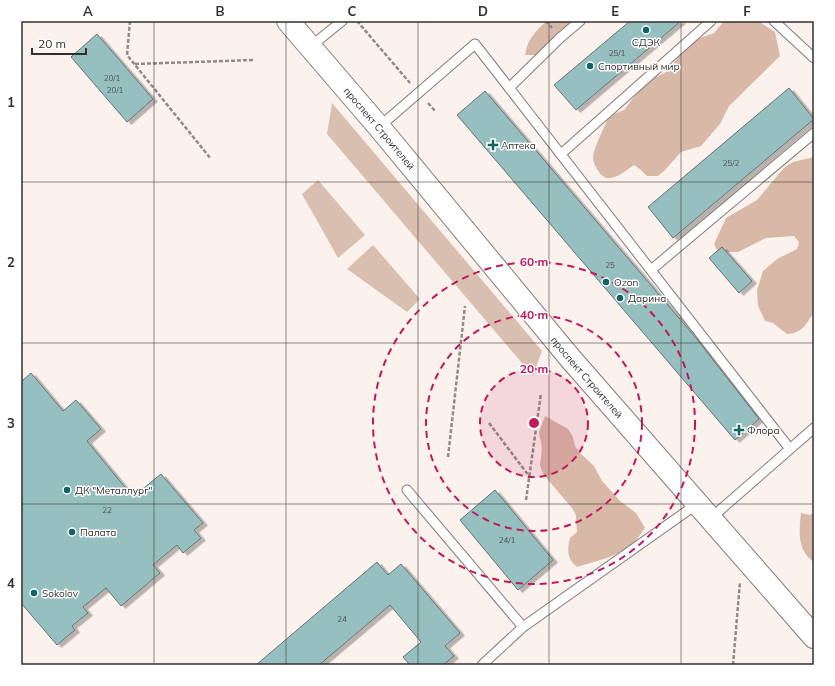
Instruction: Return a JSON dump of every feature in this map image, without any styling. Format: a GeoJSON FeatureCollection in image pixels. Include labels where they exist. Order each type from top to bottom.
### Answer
{"type":"FeatureCollection","features":[{"type":"Feature","properties":{"kind":"street","name":"проспект Строителей"},"geometry":{"type":"LineString","coordinates":[[288,21],[379,127],[565,352],[814,638]]}},
{"type":"Feature","properties":{"kind":"lane"},"geometry":{"type":"LineString","coordinates":[[310,47],[342,21]]}},
{"type":"Feature","properties":{"kind":"lane"},"geometry":{"type":"LineString","coordinates":[[510,88],[580,21]]}},
{"type":"Feature","properties":{"kind":"lane"},"geometry":{"type":"LineString","coordinates":[[561,154],[711,21]]}},
{"type":"Feature","properties":{"kind":"lane"},"geometry":{"type":"LineString","coordinates":[[774,21],[814,58]]}},
{"type":"Feature","properties":{"kind":"lane"},"geometry":{"type":"LineString","coordinates":[[379,127],[475,44],[790,449]]}},
{"type":"Feature","properties":{"kind":"lane"},"geometry":{"type":"LineString","coordinates":[[651,270],[814,133]]}},
{"type":"Feature","properties":{"kind":"lane"},"geometry":{"type":"LineString","coordinates":[[482,665],[523,628],[704,511],[790,449],[814,428]]}},
{"type":"Feature","properties":{"kind":"lane"},"geometry":{"type":"LineString","coordinates":[[407,490],[523,628]]}},
{"type":"Feature","properties":{"kind":"path"},"geometry":{"type":"LineString","coordinates":[[130,21],[127,55],[211,159]]}},
{"type":"Feature","properties":{"kind":"path"},"geometry":{"type":"LineString","coordinates":[[357,21],[435,111]]}},
{"type":"Feature","properties":{"kind":"path"},"geometry":{"type":"LineString","coordinates":[[135,64],[254,60]]}},
{"type":"Feature","properties":{"kind":"path"},"geometry":{"type":"LineString","coordinates":[[448,457],[465,306]]}},
{"type":"Feature","properties":{"kind":"path"},"geometry":{"type":"LineString","coordinates":[[526,500],[541,393]]}},
{"type":"Feature","properties":{"kind":"path"},"geometry":{"type":"LineString","coordinates":[[489,423],[529,476]]}},
{"type":"Feature","properties":{"kind":"path"},"geometry":{"type":"LineString","coordinates":[[733,665],[740,581]]}},
{"type":"Feature","properties":{"kind":"shaded area"},"geometry":{"type":"Polygon","coordinates":[[[547,21],[584,21],[536,55],[525,55],[532,36],[547,21]]]}},
{"type":"Feature","properties":{"kind":"shaded area"},"geometry":{"type":"Polygon","coordinates":[[[724,21],[758,21],[775,32],[780,56],[729,106],[720,124],[701,146],[681,152],[658,176],[647,176],[634,165],[626,171],[611,178],[603,176],[596,167],[593,157],[597,142],[609,116],[624,110],[643,85],[668,71],[689,43],[714,33],[724,21]]]}},
{"type":"Feature","properties":{"kind":"shaded area"},"geometry":{"type":"Polygon","coordinates":[[[332,103],[542,351],[533,376],[327,134],[332,103]]]}},
{"type":"Feature","properties":{"kind":"shaded area"},"geometry":{"type":"Polygon","coordinates":[[[814,157],[814,312],[804,327],[797,332],[787,334],[773,323],[765,321],[758,306],[757,290],[763,271],[777,259],[797,249],[799,242],[794,236],[766,238],[738,252],[718,252],[714,244],[726,218],[757,200],[784,168],[793,162],[814,157]]]}},
{"type":"Feature","properties":{"kind":"shaded area"},"geometry":{"type":"Polygon","coordinates":[[[318,180],[365,235],[338,258],[302,194],[318,180]]]}},
{"type":"Feature","properties":{"kind":"shaded area"},"geometry":{"type":"Polygon","coordinates":[[[373,245],[420,299],[407,312],[347,269],[373,245]]]}},
{"type":"Feature","properties":{"kind":"shaded area"},"geometry":{"type":"Polygon","coordinates":[[[545,416],[568,429],[573,437],[575,446],[594,466],[602,481],[620,501],[636,513],[645,528],[632,546],[610,557],[577,567],[571,561],[568,546],[570,538],[577,532],[576,515],[572,508],[543,474],[540,465],[542,448],[539,432],[545,416]]]}},
{"type":"Feature","properties":{"kind":"shaded area"},"geometry":{"type":"Polygon","coordinates":[[[814,512],[814,562],[808,557],[802,546],[800,540],[800,527],[801,513],[810,515],[814,512]]]}},
{"type":"Feature","properties":{"kind":"building"},"geometry":{"type":"Polygon","coordinates":[[[630,21],[681,21],[576,110],[554,85],[630,21]]]}},
{"type":"Feature","properties":{"kind":"building"},"geometry":{"type":"Polygon","coordinates":[[[97,34],[153,99],[127,122],[71,57],[97,34]]]}},
{"type":"Feature","properties":{"kind":"building"},"geometry":{"type":"Polygon","coordinates":[[[789,88],[814,119],[673,238],[648,207],[789,88]]]}},
{"type":"Feature","properties":{"kind":"building"},"geometry":{"type":"Polygon","coordinates":[[[485,91],[696,338],[759,419],[735,440],[457,115],[485,91]]]}},
{"type":"Feature","properties":{"kind":"building"},"geometry":{"type":"Polygon","coordinates":[[[722,247],[752,281],[739,293],[709,258],[722,247]]]}},
{"type":"Feature","properties":{"kind":"building"},"geometry":{"type":"Polygon","coordinates":[[[31,373],[63,411],[76,400],[101,429],[87,441],[133,497],[161,474],[203,523],[194,530],[201,538],[183,553],[177,545],[153,565],[160,573],[121,606],[106,588],[83,607],[88,613],[72,626],[75,630],[57,645],[21,603],[21,382],[31,373]]]}},
{"type":"Feature","properties":{"kind":"building"},"geometry":{"type":"Polygon","coordinates":[[[495,490],[553,560],[518,590],[460,520],[495,490]]]}},
{"type":"Feature","properties":{"kind":"building"},"geometry":{"type":"Polygon","coordinates":[[[377,562],[388,575],[401,564],[460,633],[445,646],[454,656],[443,665],[410,665],[403,657],[421,642],[390,605],[319,665],[256,665],[377,562]]]}},
{"type":"Feature","properties":{"kind":"place","name":"СДЭК"},"geometry":{"type":"Point","coordinates":[646,30]}},
{"type":"Feature","properties":{"kind":"place","name":"Спортивный мир"},"geometry":{"type":"Point","coordinates":[590,66]}},
{"type":"Feature","properties":{"kind":"place","name":"Аптека"},"geometry":{"type":"Point","coordinates":[493,145]}},
{"type":"Feature","properties":{"kind":"place","name":"Ozon"},"geometry":{"type":"Point","coordinates":[606,282]}},
{"type":"Feature","properties":{"kind":"place","name":"Дарина"},"geometry":{"type":"Point","coordinates":[620,298]}},
{"type":"Feature","properties":{"kind":"place","name":"Флора"},"geometry":{"type":"Point","coordinates":[739,430]}},
{"type":"Feature","properties":{"kind":"place","name":"ДК \"Металлург\""},"geometry":{"type":"Point","coordinates":[67,490]}},
{"type":"Feature","properties":{"kind":"place","name":"Палата"},"geometry":{"type":"Point","coordinates":[72,532]}},
{"type":"Feature","properties":{"kind":"place","name":"Sokolov"},"geometry":{"type":"Point","coordinates":[34,593]}}]}
